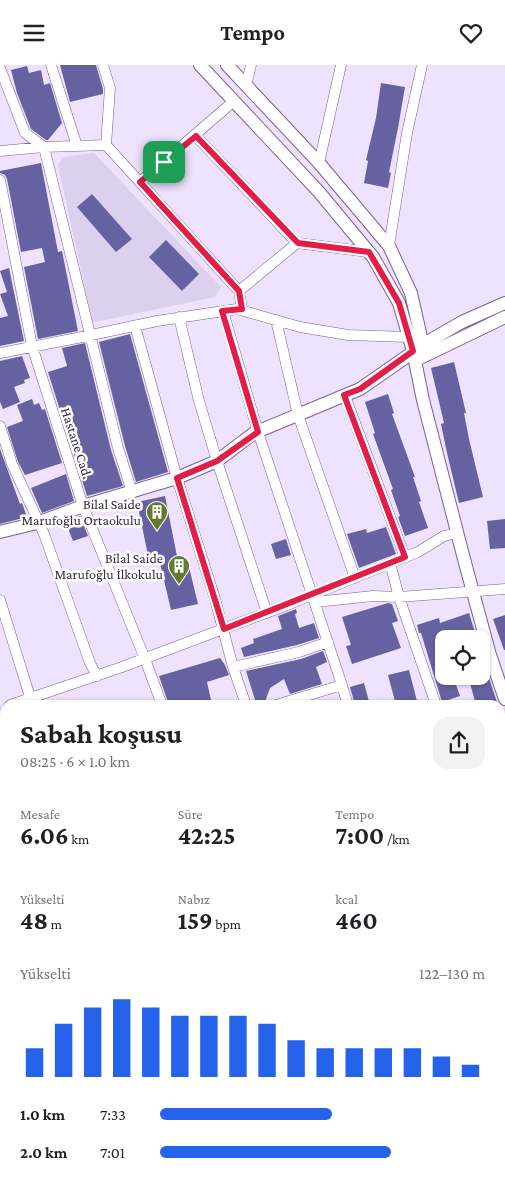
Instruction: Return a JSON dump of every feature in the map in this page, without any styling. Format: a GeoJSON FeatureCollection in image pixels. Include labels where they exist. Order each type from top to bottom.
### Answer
{"type":"FeatureCollection","features":[{"type":"Feature","properties":{"kind":"street"},"geometry":{"type":"LineString","coordinates":[[51,65],[77,146]]}},
{"type":"Feature","properties":{"kind":"street"},"geometry":{"type":"LineString","coordinates":[[103,65],[110,88],[106,145],[239,291],[242,309]]}},
{"type":"Feature","properties":{"kind":"street"},"geometry":{"type":"LineString","coordinates":[[200,65],[319,192],[369,252],[399,303],[408,337],[419,353]]}},
{"type":"Feature","properties":{"kind":"street"},"geometry":{"type":"LineString","coordinates":[[227,65],[320,163],[389,246],[411,293],[423,400],[490,655],[505,699]]}},
{"type":"Feature","properties":{"kind":"street"},"geometry":{"type":"LineString","coordinates":[[246,86],[251,65]]}},
{"type":"Feature","properties":{"kind":"street"},"geometry":{"type":"LineString","coordinates":[[320,163],[341,65]]}},
{"type":"Feature","properties":{"kind":"street"},"geometry":{"type":"LineString","coordinates":[[389,246],[407,133],[422,65]]}},
{"type":"Feature","properties":{"kind":"street"},"geometry":{"type":"LineString","coordinates":[[0,68],[3,83],[25,133],[44,147],[118,448],[132,492]]}},
{"type":"Feature","properties":{"kind":"street"},"geometry":{"type":"LineString","coordinates":[[140,182],[196,136],[234,101]]}},
{"type":"Feature","properties":{"kind":"street"},"geometry":{"type":"LineString","coordinates":[[196,136],[298,243],[369,252]]}},
{"type":"Feature","properties":{"kind":"street"},"geometry":{"type":"LineString","coordinates":[[0,151],[44,147],[106,145]]}},
{"type":"Feature","properties":{"kind":"street","name":"Hastane Cad."},"geometry":{"type":"LineString","coordinates":[[0,180],[5,232],[32,346],[83,506],[160,700]]}},
{"type":"Feature","properties":{"kind":"street"},"geometry":{"type":"LineString","coordinates":[[239,291],[298,243]]}},
{"type":"Feature","properties":{"kind":"street"},"geometry":{"type":"LineString","coordinates":[[0,533],[177,478],[217,461],[258,432],[360,389],[419,353],[462,322],[505,303]]}},
{"type":"Feature","properties":{"kind":"street"},"geometry":{"type":"LineString","coordinates":[[0,353],[179,317],[242,309],[300,327],[348,335],[408,337]]}},
{"type":"Feature","properties":{"kind":"street"},"geometry":{"type":"LineString","coordinates":[[222,311],[258,432],[346,700]]}},
{"type":"Feature","properties":{"kind":"street"},"geometry":{"type":"LineString","coordinates":[[179,317],[199,401],[267,613]]}},
{"type":"Feature","properties":{"kind":"street"},"geometry":{"type":"LineString","coordinates":[[419,353],[505,317]]}},
{"type":"Feature","properties":{"kind":"street"},"geometry":{"type":"LineString","coordinates":[[276,320],[298,415],[355,578]]}},
{"type":"Feature","properties":{"kind":"street"},"geometry":{"type":"LineString","coordinates":[[135,325],[177,478],[244,700]]}},
{"type":"Feature","properties":{"kind":"street"},"geometry":{"type":"LineString","coordinates":[[344,395],[405,557]]}},
{"type":"Feature","properties":{"kind":"street"},"geometry":{"type":"LineString","coordinates":[[0,426],[12,464],[37,523],[44,534],[96,676]]}},
{"type":"Feature","properties":{"kind":"street"},"geometry":{"type":"LineString","coordinates":[[22,700],[145,659],[267,613],[313,599],[355,578],[418,552],[444,536],[457,533]]}},
{"type":"Feature","properties":{"kind":"street"},"geometry":{"type":"LineString","coordinates":[[390,563],[399,597],[434,700]]}},
{"type":"Feature","properties":{"kind":"street"},"geometry":{"type":"LineString","coordinates":[[313,599],[373,596],[399,597],[505,589]]}},
{"type":"Feature","properties":{"kind":"street"},"geometry":{"type":"LineString","coordinates":[[0,600],[30,697]]}},
{"type":"Feature","properties":{"kind":"street"},"geometry":{"type":"LineString","coordinates":[[234,667],[300,652],[328,642]]}},
{"type":"Feature","properties":{"kind":"street"},"geometry":{"type":"LineString","coordinates":[[292,700],[342,685]]}},
{"type":"Feature","properties":{"kind":"street"},"geometry":{"type":"LineString","coordinates":[[0,1096],[0,1102]]}},
{"type":"Feature","properties":{"kind":"shaded area"},"geometry":{"type":"Polygon","coordinates":[[[94,153],[221,287],[215,297],[95,322],[92,320],[58,165],[63,157],[94,153]]]}},
{"type":"Feature","properties":{"kind":"building"},"geometry":{"type":"Polygon","coordinates":[[[60,65],[96,65],[103,94],[70,102],[60,65]]]}},
{"type":"Feature","properties":{"kind":"building"},"geometry":{"type":"Polygon","coordinates":[[[27,66],[29,73],[41,70],[44,85],[50,83],[62,123],[48,140],[31,129],[17,93],[11,70],[27,66]]]}},
{"type":"Feature","properties":{"kind":"building"},"geometry":{"type":"Polygon","coordinates":[[[381,83],[405,87],[389,172],[391,173],[388,188],[364,183],[368,161],[366,160],[376,118],[381,83]]]}},
{"type":"Feature","properties":{"kind":"building"},"geometry":{"type":"Polygon","coordinates":[[[41,163],[58,252],[62,251],[78,331],[38,339],[24,267],[45,262],[42,248],[21,252],[7,179],[0,171],[41,163]]]}},
{"type":"Feature","properties":{"kind":"building"},"geometry":{"type":"Polygon","coordinates":[[[92,194],[132,239],[116,252],[77,207],[92,194]]]}},
{"type":"Feature","properties":{"kind":"building"},"geometry":{"type":"Polygon","coordinates":[[[166,240],[199,274],[182,291],[149,257],[166,240]]]}},
{"type":"Feature","properties":{"kind":"building"},"geometry":{"type":"Polygon","coordinates":[[[9,268],[24,341],[0,346],[0,318],[8,316],[0,294],[7,292],[0,271],[9,268]]]}},
{"type":"Feature","properties":{"kind":"building"},"geometry":{"type":"Polygon","coordinates":[[[130,334],[168,472],[136,482],[99,342],[130,334]]]}},
{"type":"Feature","properties":{"kind":"building"},"geometry":{"type":"Polygon","coordinates":[[[85,343],[111,450],[123,486],[87,496],[48,372],[67,366],[62,348],[85,343]]]}},
{"type":"Feature","properties":{"kind":"building"},"geometry":{"type":"Polygon","coordinates":[[[22,356],[30,378],[24,380],[25,383],[14,387],[20,402],[3,409],[0,402],[0,361],[22,356]]]}},
{"type":"Feature","properties":{"kind":"building"},"geometry":{"type":"Polygon","coordinates":[[[454,362],[466,413],[464,413],[469,439],[483,497],[459,503],[447,453],[441,424],[444,423],[431,368],[454,362]]]}},
{"type":"Feature","properties":{"kind":"building"},"geometry":{"type":"Polygon","coordinates":[[[388,394],[394,413],[392,414],[415,477],[413,477],[421,501],[419,502],[428,528],[405,536],[391,490],[393,489],[373,434],[375,433],[365,402],[388,394]]]}},
{"type":"Feature","properties":{"kind":"building"},"geometry":{"type":"Polygon","coordinates":[[[32,399],[34,405],[39,403],[42,410],[45,409],[62,463],[25,475],[18,462],[7,427],[23,421],[17,405],[32,399]]]}},
{"type":"Feature","properties":{"kind":"building"},"geometry":{"type":"Polygon","coordinates":[[[0,449],[20,504],[22,503],[27,517],[0,524],[0,449]]]}},
{"type":"Feature","properties":{"kind":"building"},"geometry":{"type":"Polygon","coordinates":[[[66,474],[74,501],[42,513],[31,488],[66,474]]]}},
{"type":"Feature","properties":{"kind":"building"},"geometry":{"type":"Polygon","coordinates":[[[165,496],[178,561],[187,559],[198,604],[171,610],[160,563],[150,565],[137,502],[165,496]]]}},
{"type":"Feature","properties":{"kind":"building"},"geometry":{"type":"Polygon","coordinates":[[[80,516],[88,536],[73,541],[65,521],[80,516]]]}},
{"type":"Feature","properties":{"kind":"building"},"geometry":{"type":"Polygon","coordinates":[[[505,519],[505,548],[490,549],[487,521],[505,519]]]}},
{"type":"Feature","properties":{"kind":"building"},"geometry":{"type":"Polygon","coordinates":[[[386,527],[396,554],[359,568],[347,534],[366,529],[367,533],[386,527]]]}},
{"type":"Feature","properties":{"kind":"building"},"geometry":{"type":"Polygon","coordinates":[[[286,539],[291,555],[276,559],[271,544],[286,539]]]}},
{"type":"Feature","properties":{"kind":"building"},"geometry":{"type":"Polygon","coordinates":[[[388,603],[392,604],[398,621],[392,623],[401,648],[352,664],[346,646],[351,645],[342,617],[388,603]]]}},
{"type":"Feature","properties":{"kind":"building"},"geometry":{"type":"Polygon","coordinates":[[[296,609],[297,613],[295,614],[299,628],[314,623],[319,638],[244,657],[241,648],[254,643],[253,639],[282,629],[278,616],[296,609]]]}},
{"type":"Feature","properties":{"kind":"building"},"geometry":{"type":"Polygon","coordinates":[[[469,613],[474,630],[435,630],[435,679],[417,625],[439,618],[440,623],[469,613]]]}},
{"type":"Feature","properties":{"kind":"building"},"geometry":{"type":"Polygon","coordinates":[[[505,615],[505,650],[504,650],[493,619],[505,615]]]}},
{"type":"Feature","properties":{"kind":"building"},"geometry":{"type":"Polygon","coordinates":[[[323,651],[327,662],[316,667],[322,684],[290,694],[284,679],[270,688],[266,700],[255,700],[246,671],[301,659],[323,651]]]}},
{"type":"Feature","properties":{"kind":"building"},"geometry":{"type":"Polygon","coordinates":[[[220,658],[229,675],[207,682],[211,700],[167,700],[159,676],[220,658]]]}},
{"type":"Feature","properties":{"kind":"building"},"geometry":{"type":"Polygon","coordinates":[[[409,670],[417,700],[395,700],[388,675],[409,670]]]}},
{"type":"Feature","properties":{"kind":"building"},"geometry":{"type":"Polygon","coordinates":[[[490,681],[496,700],[475,700],[470,685],[490,685],[490,681]]]}},
{"type":"Feature","properties":{"kind":"building"},"geometry":{"type":"Polygon","coordinates":[[[364,683],[369,700],[354,700],[350,687],[364,683]]]}},
{"type":"Feature","properties":{"kind":"building"},"geometry":{"type":"Polygon","coordinates":[[[437,685],[456,685],[460,696],[441,700],[437,685]]]}},
{"type":"Feature","properties":{"kind":"place","name":"Bilal Saide Marufoğlu Ortaokulu"},"geometry":{"type":"Point","coordinates":[157,531]}},
{"type":"Feature","properties":{"kind":"place","name":"Bilal Saide Marufoğlu İlkokulu"},"geometry":{"type":"Point","coordinates":[179,585]}},
{"type":"Feature","properties":{"kind":"route"},"geometry":{"type":"LineString","coordinates":[[196,136],[298,243],[369,252],[399,303],[413,351],[360,389],[344,395],[405,557],[224,629],[177,478],[217,461],[258,432],[222,311],[242,309],[239,291],[140,182],[164,162],[196,136]]}}]}
